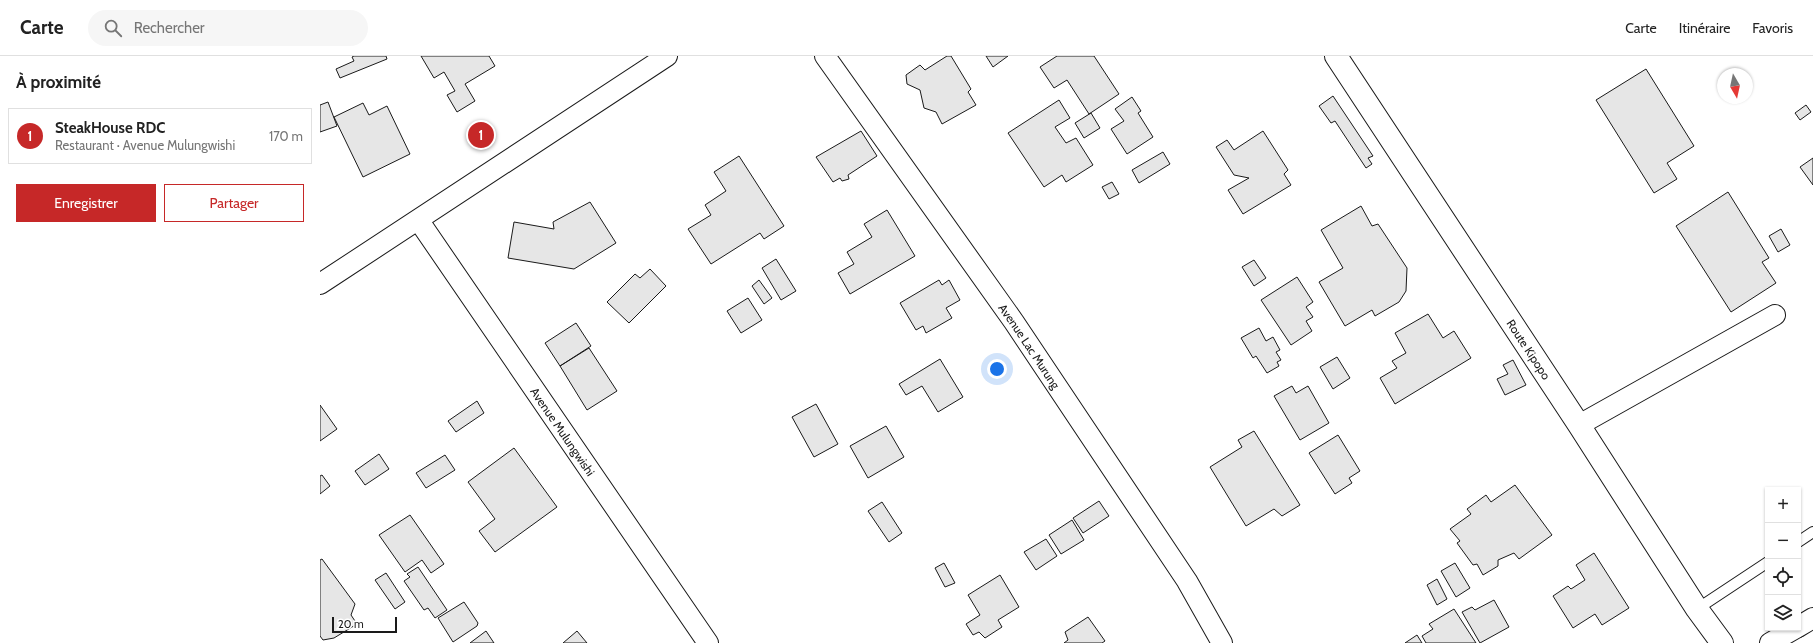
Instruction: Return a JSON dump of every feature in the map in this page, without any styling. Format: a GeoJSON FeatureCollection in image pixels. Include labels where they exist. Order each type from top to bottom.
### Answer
{"type":"FeatureCollection","features":[{"type":"Feature","properties":{"kind":"main road","name":"Route Kipopo"},"geometry":{"type":"LineString","coordinates":[[1336,56],[1579,425],[1697,609],[1722,643]]}},
{"type":"Feature","properties":{"kind":"street"},"geometry":{"type":"LineString","coordinates":[[320,284],[419,221],[667,56]]}},
{"type":"Feature","properties":{"kind":"street","name":"Avenue Lac Murung"},"geometry":{"type":"LineString","coordinates":[[825,56],[1019,329],[1187,581],[1222,643]]}},
{"type":"Feature","properties":{"kind":"street","name":"Avenue Mulungwishi"},"geometry":{"type":"LineString","coordinates":[[419,221],[708,643]]}},
{"type":"Feature","properties":{"kind":"street"},"geometry":{"type":"LineString","coordinates":[[1579,425],[1775,315]]}},
{"type":"Feature","properties":{"kind":"street"},"geometry":{"type":"LineString","coordinates":[[1801,625],[1813,618]]}},
{"type":"Feature","properties":{"kind":"street"},"geometry":{"type":"LineString","coordinates":[[1770,643],[1790,631]]}},
{"type":"Feature","properties":{"kind":"lane"},"geometry":{"type":"LineString","coordinates":[[1801,540],[1813,532]]}},
{"type":"Feature","properties":{"kind":"lane"},"geometry":{"type":"LineString","coordinates":[[1697,609],[1765,564]]}},
{"type":"Feature","properties":{"kind":"building"},"geometry":{"type":"Polygon","coordinates":[[[386,56],[387,59],[340,78],[336,69],[354,61],[352,57],[386,56]]]}},
{"type":"Feature","properties":{"kind":"building"},"geometry":{"type":"Polygon","coordinates":[[[421,56],[489,56],[495,66],[465,84],[475,101],[457,112],[447,95],[455,91],[444,72],[434,78],[421,56]]]}},
{"type":"Feature","properties":{"kind":"building"},"geometry":{"type":"Polygon","coordinates":[[[947,56],[951,56],[971,89],[968,92],[976,105],[942,124],[936,112],[924,108],[920,90],[907,84],[906,75],[920,65],[925,70],[947,56]]]}},
{"type":"Feature","properties":{"kind":"building"},"geometry":{"type":"Polygon","coordinates":[[[986,56],[1008,56],[993,67],[986,56]]]}},
{"type":"Feature","properties":{"kind":"building"},"geometry":{"type":"Polygon","coordinates":[[[1057,56],[1094,56],[1119,94],[1089,114],[1067,80],[1054,88],[1040,67],[1057,56]]]}},
{"type":"Feature","properties":{"kind":"building"},"geometry":{"type":"Polygon","coordinates":[[[1646,69],[1694,146],[1667,163],[1677,179],[1654,193],[1596,100],[1646,69]]]}},
{"type":"Feature","properties":{"kind":"building"},"geometry":{"type":"Polygon","coordinates":[[[1333,96],[1373,156],[1368,158],[1372,164],[1366,168],[1335,121],[1331,123],[1319,106],[1333,96]]]}},
{"type":"Feature","properties":{"kind":"building"},"geometry":{"type":"Polygon","coordinates":[[[1132,97],[1141,111],[1138,113],[1153,137],[1127,154],[1111,129],[1124,121],[1115,109],[1132,97]]]}},
{"type":"Feature","properties":{"kind":"building"},"geometry":{"type":"Polygon","coordinates":[[[1059,100],[1070,118],[1055,127],[1066,143],[1076,138],[1093,165],[1066,182],[1062,175],[1044,187],[1008,133],[1059,100]]]}},
{"type":"Feature","properties":{"kind":"building"},"geometry":{"type":"Polygon","coordinates":[[[328,102],[337,126],[320,132],[320,105],[328,102]]]}},
{"type":"Feature","properties":{"kind":"building"},"geometry":{"type":"Polygon","coordinates":[[[363,103],[369,115],[387,106],[410,154],[363,177],[334,117],[363,103]]]}},
{"type":"Feature","properties":{"kind":"building"},"geometry":{"type":"Polygon","coordinates":[[[1806,105],[1811,112],[1800,120],[1795,113],[1806,105]]]}},
{"type":"Feature","properties":{"kind":"building"},"geometry":{"type":"Polygon","coordinates":[[[1091,113],[1100,128],[1084,138],[1075,123],[1091,113]]]}},
{"type":"Feature","properties":{"kind":"building"},"geometry":{"type":"Polygon","coordinates":[[[861,131],[877,156],[848,175],[849,179],[842,181],[840,178],[833,182],[816,157],[861,131]]]}},
{"type":"Feature","properties":{"kind":"building"},"geometry":{"type":"Polygon","coordinates":[[[1263,131],[1288,170],[1284,174],[1291,185],[1243,214],[1228,190],[1249,178],[1234,175],[1216,147],[1227,140],[1234,150],[1263,131]]]}},
{"type":"Feature","properties":{"kind":"building"},"geometry":{"type":"Polygon","coordinates":[[[1163,152],[1170,164],[1139,183],[1132,170],[1163,152]]]}},
{"type":"Feature","properties":{"kind":"building"},"geometry":{"type":"Polygon","coordinates":[[[739,156],[784,226],[764,239],[760,233],[711,264],[688,229],[711,215],[705,205],[726,191],[714,172],[739,156]]]}},
{"type":"Feature","properties":{"kind":"building"},"geometry":{"type":"Polygon","coordinates":[[[1813,158],[1813,185],[1800,167],[1813,158]]]}},
{"type":"Feature","properties":{"kind":"building"},"geometry":{"type":"Polygon","coordinates":[[[1112,182],[1119,194],[1109,199],[1102,187],[1112,182]]]}},
{"type":"Feature","properties":{"kind":"building"},"geometry":{"type":"Polygon","coordinates":[[[1728,192],[1769,258],[1762,262],[1776,283],[1731,312],[1676,226],[1728,192]]]}},
{"type":"Feature","properties":{"kind":"building"},"geometry":{"type":"Polygon","coordinates":[[[590,202],[616,243],[574,269],[508,258],[514,222],[554,229],[553,222],[590,202]]]}},
{"type":"Feature","properties":{"kind":"building"},"geometry":{"type":"Polygon","coordinates":[[[1361,206],[1372,226],[1378,224],[1407,268],[1406,291],[1399,302],[1375,316],[1372,310],[1345,326],[1319,282],[1343,268],[1321,230],[1361,206]]]}},
{"type":"Feature","properties":{"kind":"building"},"geometry":{"type":"Polygon","coordinates":[[[887,210],[915,256],[850,294],[838,273],[854,264],[847,252],[872,237],[864,224],[887,210]]]}},
{"type":"Feature","properties":{"kind":"building"},"geometry":{"type":"Polygon","coordinates":[[[1781,229],[1790,245],[1778,252],[1769,236],[1781,229]]]}},
{"type":"Feature","properties":{"kind":"building"},"geometry":{"type":"Polygon","coordinates":[[[776,259],[796,291],[781,300],[762,268],[776,259]]]}},
{"type":"Feature","properties":{"kind":"building"},"geometry":{"type":"Polygon","coordinates":[[[1254,260],[1266,278],[1254,286],[1242,267],[1254,260]]]}},
{"type":"Feature","properties":{"kind":"building"},"geometry":{"type":"Polygon","coordinates":[[[650,269],[666,286],[629,323],[607,302],[635,274],[640,278],[650,269]]]}},
{"type":"Feature","properties":{"kind":"building"},"geometry":{"type":"Polygon","coordinates":[[[1297,277],[1313,302],[1306,307],[1313,317],[1306,321],[1312,331],[1291,345],[1261,300],[1297,277]]]}},
{"type":"Feature","properties":{"kind":"building"},"geometry":{"type":"Polygon","coordinates":[[[759,280],[772,298],[764,304],[752,286],[759,280]]]}},
{"type":"Feature","properties":{"kind":"building"},"geometry":{"type":"Polygon","coordinates":[[[939,280],[942,285],[949,280],[960,300],[946,308],[952,318],[926,333],[923,326],[916,330],[900,303],[939,280]]]}},
{"type":"Feature","properties":{"kind":"building"},"geometry":{"type":"Polygon","coordinates":[[[748,298],[762,320],[741,333],[727,311],[748,298]]]}},
{"type":"Feature","properties":{"kind":"building"},"geometry":{"type":"Polygon","coordinates":[[[1428,314],[1443,338],[1454,331],[1471,358],[1395,404],[1380,378],[1397,368],[1392,361],[1406,353],[1395,333],[1428,314]]]}},
{"type":"Feature","properties":{"kind":"building"},"geometry":{"type":"Polygon","coordinates":[[[576,323],[591,346],[560,366],[545,343],[576,323]]]}},
{"type":"Feature","properties":{"kind":"building"},"geometry":{"type":"Polygon","coordinates":[[[1259,328],[1266,341],[1273,337],[1280,350],[1276,352],[1281,360],[1277,362],[1279,366],[1267,373],[1256,356],[1253,358],[1241,338],[1259,328]]]}},
{"type":"Feature","properties":{"kind":"building"},"geometry":{"type":"Polygon","coordinates":[[[589,348],[617,391],[587,410],[560,366],[589,348]]]}},
{"type":"Feature","properties":{"kind":"building"},"geometry":{"type":"Polygon","coordinates":[[[1337,357],[1350,378],[1333,389],[1320,367],[1337,357]]]}},
{"type":"Feature","properties":{"kind":"building"},"geometry":{"type":"Polygon","coordinates":[[[940,359],[963,397],[938,412],[922,386],[906,395],[899,384],[940,359]]]}},
{"type":"Feature","properties":{"kind":"building"},"geometry":{"type":"Polygon","coordinates":[[[1513,360],[1526,385],[1505,395],[1497,379],[1508,374],[1503,365],[1513,360]]]}},
{"type":"Feature","properties":{"kind":"building"},"geometry":{"type":"Polygon","coordinates":[[[1292,386],[1296,393],[1308,386],[1329,423],[1300,440],[1274,396],[1292,386]]]}},
{"type":"Feature","properties":{"kind":"building"},"geometry":{"type":"Polygon","coordinates":[[[477,401],[484,413],[456,432],[448,421],[477,401]]]}},
{"type":"Feature","properties":{"kind":"building"},"geometry":{"type":"Polygon","coordinates":[[[816,404],[838,444],[814,457],[792,417],[816,404]]]}},
{"type":"Feature","properties":{"kind":"building"},"geometry":{"type":"Polygon","coordinates":[[[320,405],[337,429],[320,441],[320,405]]]}},
{"type":"Feature","properties":{"kind":"building"},"geometry":{"type":"Polygon","coordinates":[[[886,426],[904,457],[868,478],[850,446],[886,426]]]}},
{"type":"Feature","properties":{"kind":"building"},"geometry":{"type":"Polygon","coordinates":[[[1254,431],[1300,505],[1282,516],[1274,509],[1246,526],[1210,467],[1242,447],[1238,440],[1254,431]]]}},
{"type":"Feature","properties":{"kind":"building"},"geometry":{"type":"Polygon","coordinates":[[[1338,435],[1360,471],[1349,478],[1352,483],[1335,494],[1309,453],[1338,435]]]}},
{"type":"Feature","properties":{"kind":"building"},"geometry":{"type":"Polygon","coordinates":[[[514,448],[557,507],[495,552],[479,531],[495,519],[468,482],[514,448]]]}},
{"type":"Feature","properties":{"kind":"building"},"geometry":{"type":"Polygon","coordinates":[[[379,454],[389,469],[365,485],[355,471],[379,454]]]}},
{"type":"Feature","properties":{"kind":"building"},"geometry":{"type":"Polygon","coordinates":[[[445,455],[455,470],[426,488],[416,473],[445,455]]]}},
{"type":"Feature","properties":{"kind":"building"},"geometry":{"type":"Polygon","coordinates":[[[322,475],[330,486],[320,494],[320,476],[322,475]]]}},
{"type":"Feature","properties":{"kind":"building"},"geometry":{"type":"Polygon","coordinates":[[[1515,485],[1552,535],[1519,559],[1514,553],[1498,560],[1498,566],[1483,575],[1477,564],[1473,565],[1457,543],[1460,541],[1450,529],[1471,514],[1467,509],[1486,495],[1491,502],[1515,485]]]}},
{"type":"Feature","properties":{"kind":"building"},"geometry":{"type":"Polygon","coordinates":[[[1099,501],[1109,516],[1083,533],[1073,518],[1099,501]]]}},
{"type":"Feature","properties":{"kind":"building"},"geometry":{"type":"Polygon","coordinates":[[[882,502],[902,533],[889,542],[868,511],[882,502]]]}},
{"type":"Feature","properties":{"kind":"building"},"geometry":{"type":"Polygon","coordinates":[[[410,515],[444,564],[431,573],[422,560],[405,572],[379,535],[410,515]]]}},
{"type":"Feature","properties":{"kind":"building"},"geometry":{"type":"Polygon","coordinates":[[[1072,520],[1084,540],[1061,554],[1049,535],[1072,520]]]}},
{"type":"Feature","properties":{"kind":"building"},"geometry":{"type":"Polygon","coordinates":[[[1046,539],[1057,556],[1036,570],[1024,552],[1046,539]]]}},
{"type":"Feature","properties":{"kind":"building"},"geometry":{"type":"Polygon","coordinates":[[[1594,553],[1629,608],[1602,625],[1595,614],[1573,628],[1553,596],[1568,586],[1571,589],[1585,580],[1576,565],[1594,553]]]}},
{"type":"Feature","properties":{"kind":"building"},"geometry":{"type":"Polygon","coordinates":[[[322,559],[355,604],[351,615],[357,624],[334,638],[323,640],[320,636],[320,560],[322,559]]]}},
{"type":"Feature","properties":{"kind":"building"},"geometry":{"type":"Polygon","coordinates":[[[944,563],[955,583],[945,587],[935,568],[944,563]]]}},
{"type":"Feature","properties":{"kind":"building"},"geometry":{"type":"Polygon","coordinates":[[[1455,563],[1470,588],[1456,597],[1441,571],[1455,563]]]}},
{"type":"Feature","properties":{"kind":"building"},"geometry":{"type":"Polygon","coordinates":[[[418,567],[447,610],[435,618],[428,608],[424,610],[404,581],[410,577],[407,574],[418,567]]]}},
{"type":"Feature","properties":{"kind":"building"},"geometry":{"type":"Polygon","coordinates":[[[386,573],[405,602],[395,609],[375,580],[386,573]]]}},
{"type":"Feature","properties":{"kind":"building"},"geometry":{"type":"Polygon","coordinates":[[[1000,575],[1019,607],[998,620],[1002,627],[985,638],[979,632],[973,635],[966,624],[980,615],[968,595],[1000,575]]]}},
{"type":"Feature","properties":{"kind":"building"},"geometry":{"type":"Polygon","coordinates":[[[1437,579],[1447,599],[1437,605],[1427,585],[1437,579]]]}},
{"type":"Feature","properties":{"kind":"building"},"geometry":{"type":"Polygon","coordinates":[[[1494,600],[1509,627],[1480,643],[1462,612],[1472,607],[1475,610],[1494,600]]]}},
{"type":"Feature","properties":{"kind":"building"},"geometry":{"type":"Polygon","coordinates":[[[464,602],[478,623],[477,626],[453,642],[438,618],[464,602]]]}},
{"type":"Feature","properties":{"kind":"building"},"geometry":{"type":"Polygon","coordinates":[[[1454,609],[1476,643],[1426,643],[1422,636],[1433,629],[1429,624],[1454,609]]]}},
{"type":"Feature","properties":{"kind":"building"},"geometry":{"type":"Polygon","coordinates":[[[1088,617],[1105,641],[1102,643],[1064,643],[1068,640],[1065,632],[1088,617]]]}},
{"type":"Feature","properties":{"kind":"building"},"geometry":{"type":"Polygon","coordinates":[[[486,631],[494,643],[470,643],[486,631]]]}},
{"type":"Feature","properties":{"kind":"building"},"geometry":{"type":"Polygon","coordinates":[[[577,631],[587,643],[563,643],[577,631]]]}},
{"type":"Feature","properties":{"kind":"building"},"geometry":{"type":"Polygon","coordinates":[[[1417,635],[1422,643],[1405,643],[1417,635]]]}},
{"type":"Feature","properties":{"kind":"place","name":"SteakHouse RDC"},"geometry":{"type":"Point","coordinates":[481,135]}}]}
